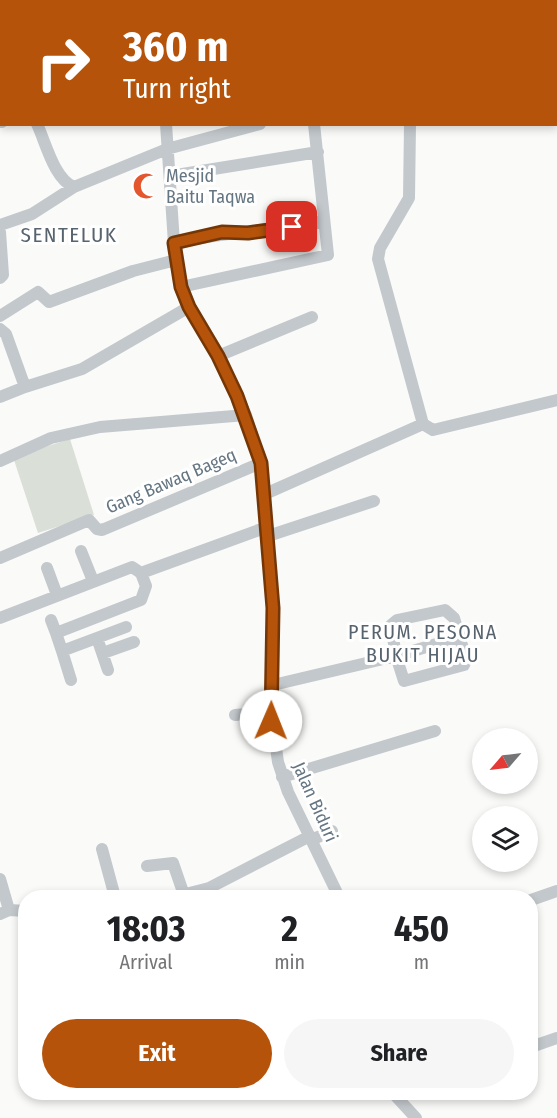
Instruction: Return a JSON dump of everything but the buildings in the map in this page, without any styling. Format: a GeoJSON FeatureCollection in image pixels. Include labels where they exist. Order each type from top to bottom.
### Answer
{"type":"FeatureCollection","features":[{"type":"Feature","properties":{"kind":"street"},"geometry":{"type":"LineString","coordinates":[[38,126],[59,173],[68,184],[74,187]]}},
{"type":"Feature","properties":{"kind":"street","name":"Jalan Biduri"},"geometry":{"type":"LineString","coordinates":[[166,126],[174,243],[181,287],[189,307],[218,356],[246,415],[261,463],[273,608],[271,712],[282,777],[336,890]]}},
{"type":"Feature","properties":{"kind":"street"},"geometry":{"type":"LineString","coordinates":[[0,225],[32,214],[74,187],[167,149],[253,126]]}},
{"type":"Feature","properties":{"kind":"street"},"geometry":{"type":"LineString","coordinates":[[181,287],[326,257],[329,251],[314,126]]}},
{"type":"Feature","properties":{"kind":"street"},"geometry":{"type":"LineString","coordinates":[[410,126],[409,198],[380,248],[378,259],[423,424],[433,430],[557,400]]}},
{"type":"Feature","properties":{"kind":"street"},"geometry":{"type":"LineString","coordinates":[[170,176],[318,152]]}},
{"type":"Feature","properties":{"kind":"street"},"geometry":{"type":"LineString","coordinates":[[174,243],[222,232],[248,233],[324,221]]}},
{"type":"Feature","properties":{"kind":"street"},"geometry":{"type":"LineString","coordinates":[[0,232],[3,275],[0,279]]}},
{"type":"Feature","properties":{"kind":"street"},"geometry":{"type":"LineString","coordinates":[[0,315],[38,292],[46,301],[54,301],[124,274],[176,261]]}},
{"type":"Feature","properties":{"kind":"street"},"geometry":{"type":"LineString","coordinates":[[0,397],[82,369],[189,307]]}},
{"type":"Feature","properties":{"kind":"street"},"geometry":{"type":"LineString","coordinates":[[218,356],[312,317]]}},
{"type":"Feature","properties":{"kind":"street"},"geometry":{"type":"LineString","coordinates":[[0,328],[6,334],[25,387]]}},
{"type":"Feature","properties":{"kind":"street"},"geometry":{"type":"LineString","coordinates":[[0,461],[51,438],[90,429],[246,415]]}},
{"type":"Feature","properties":{"kind":"street"},"geometry":{"type":"LineString","coordinates":[[265,494],[423,424]]}},
{"type":"Feature","properties":{"kind":"street","name":"Gang Bawaq Bageq"},"geometry":{"type":"LineString","coordinates":[[0,558],[89,520],[97,529],[102,530],[261,463]]}},
{"type":"Feature","properties":{"kind":"street"},"geometry":{"type":"LineString","coordinates":[[141,573],[374,501]]}},
{"type":"Feature","properties":{"kind":"street"},"geometry":{"type":"LineString","coordinates":[[81,551],[93,581]]}},
{"type":"Feature","properties":{"kind":"street"},"geometry":{"type":"LineString","coordinates":[[47,568],[57,595]]}},
{"type":"Feature","properties":{"kind":"street"},"geometry":{"type":"LineString","coordinates":[[0,618],[125,568],[134,568],[141,573],[146,586],[141,600],[56,633]]}},
{"type":"Feature","properties":{"kind":"street"},"geometry":{"type":"LineString","coordinates":[[445,610],[452,615],[460,637],[466,659],[460,668],[407,682],[396,656],[390,629],[397,620],[445,610]]}},
{"type":"Feature","properties":{"kind":"street"},"geometry":{"type":"LineString","coordinates":[[51,620],[71,680]]}},
{"type":"Feature","properties":{"kind":"street"},"geometry":{"type":"LineString","coordinates":[[62,651],[126,627]]}},
{"type":"Feature","properties":{"kind":"street"},"geometry":{"type":"LineString","coordinates":[[273,685],[396,656],[460,637]]}},
{"type":"Feature","properties":{"kind":"street"},"geometry":{"type":"LineString","coordinates":[[97,638],[108,670]]}},
{"type":"Feature","properties":{"kind":"street"},"geometry":{"type":"LineString","coordinates":[[103,653],[134,642]]}},
{"type":"Feature","properties":{"kind":"street"},"geometry":{"type":"LineString","coordinates":[[235,715],[271,712]]}},
{"type":"Feature","properties":{"kind":"street"},"geometry":{"type":"LineString","coordinates":[[282,777],[435,731]]}},
{"type":"Feature","properties":{"kind":"street"},"geometry":{"type":"LineString","coordinates":[[201,890],[310,838],[332,831]]}},
{"type":"Feature","properties":{"kind":"street"},"geometry":{"type":"LineString","coordinates":[[102,849],[113,890]]}},
{"type":"Feature","properties":{"kind":"street"},"geometry":{"type":"LineString","coordinates":[[147,866],[173,863],[178,890]]}},
{"type":"Feature","properties":{"kind":"street"},"geometry":{"type":"LineString","coordinates":[[0,879],[4,912]]}},
{"type":"Feature","properties":{"kind":"street"},"geometry":{"type":"LineString","coordinates":[[538,898],[557,891]]}},
{"type":"Feature","properties":{"kind":"street"},"geometry":{"type":"LineString","coordinates":[[538,1045],[557,1038]]}},
{"type":"Feature","properties":{"kind":"street"},"geometry":{"type":"LineString","coordinates":[[399,1100],[416,1118]]}},
{"type":"Feature","properties":{"kind":"shaded area"},"geometry":{"type":"Polygon","coordinates":[[[70,439],[94,515],[38,533],[13,457],[70,439]]]}},
{"type":"Feature","properties":{"kind":"place","name":"Mesjid Baitu Taqwa"},"geometry":{"type":"Point","coordinates":[146,186]}},
{"type":"Feature","properties":{"kind":"district","name":"SENTELUK"},"geometry":{"type":"Point","coordinates":[69,235]}},
{"type":"Feature","properties":{"kind":"district","name":"PERUM. PESONA BUKIT HIJAU"},"geometry":{"type":"Point","coordinates":[423,644]}},
{"type":"Feature","properties":{"kind":"route"},"geometry":{"type":"LineString","coordinates":[[271,721],[273,608],[261,463],[248,421],[237,396],[218,356],[189,307],[181,287],[174,243],[222,232],[248,233],[292,227]]}}]}
